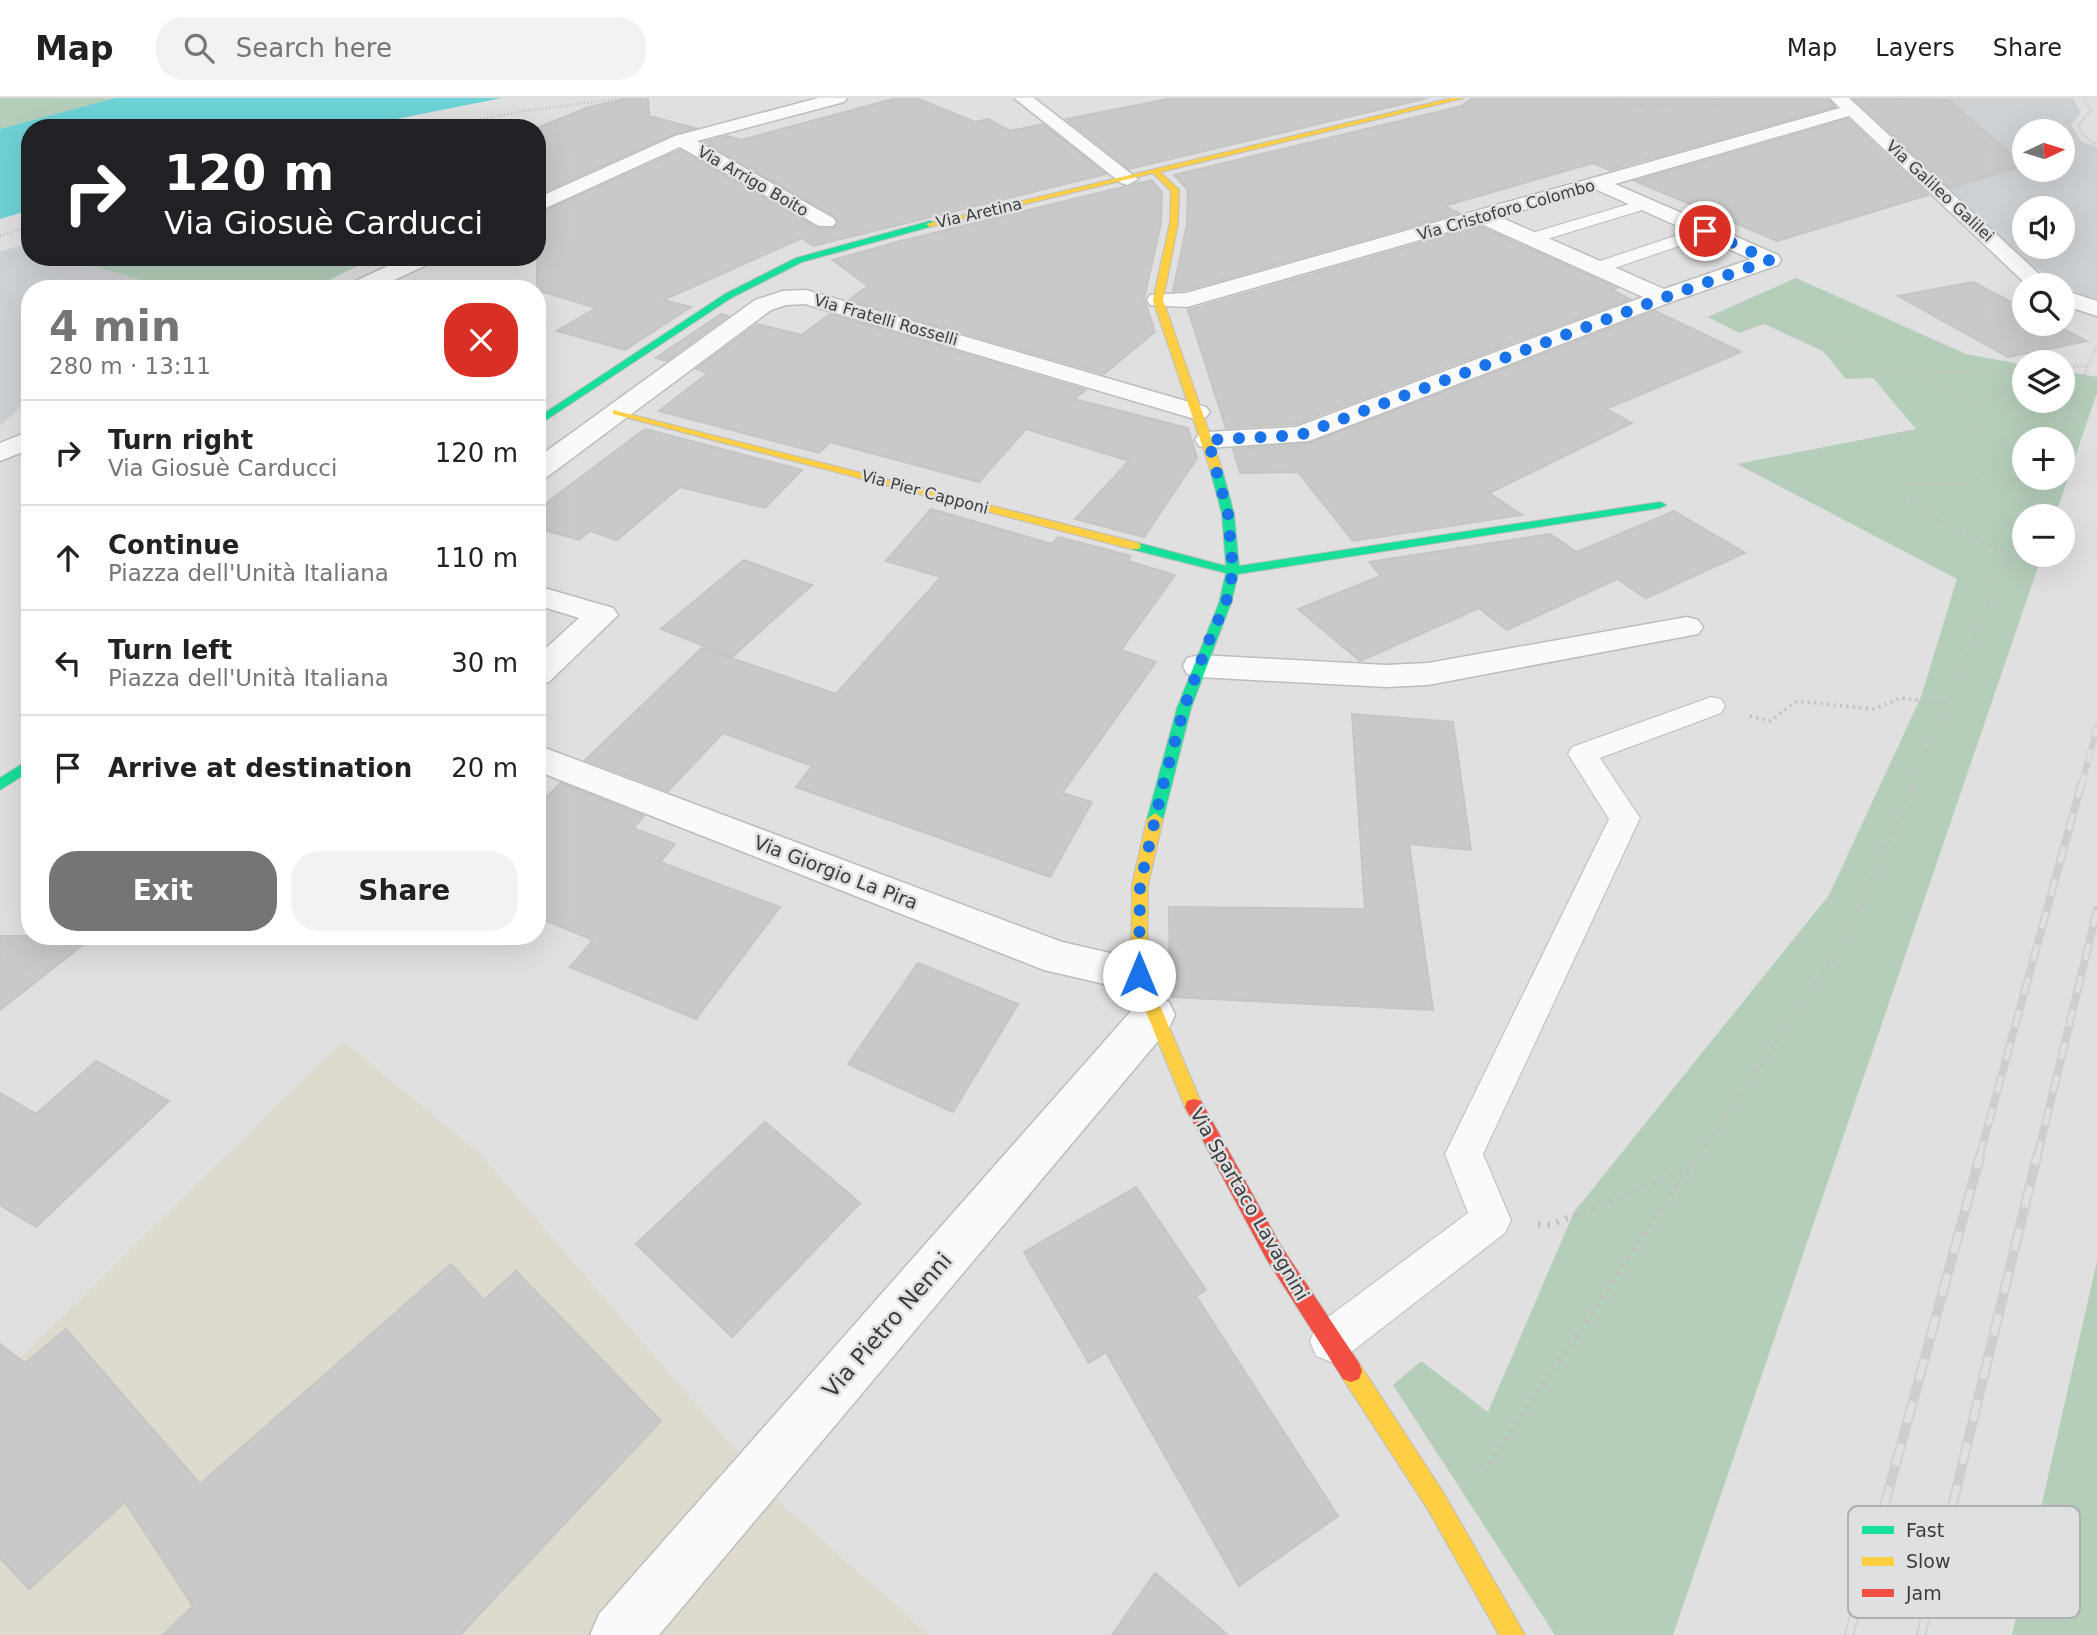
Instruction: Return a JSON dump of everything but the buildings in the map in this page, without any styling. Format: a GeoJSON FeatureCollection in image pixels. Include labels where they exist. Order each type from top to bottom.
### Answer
{"type":"FeatureCollection","features":[{"type":"Feature","properties":{"kind":"street"},"geometry":{"type":"LineString","coordinates":[[546,202],[681,140],[838,98]]}},
{"type":"Feature","properties":{"kind":"street"},"geometry":{"type":"LineString","coordinates":[[1023,98],[1128,178]]}},
{"type":"Feature","properties":{"kind":"street","name":"Via Aretina"},"geometry":{"type":"LineString","coordinates":[[546,418],[728,296],[799,260],[886,235],[1461,98]]}},
{"type":"Feature","properties":{"kind":"street","name":"Via Cristoforo Colombo"},"geometry":{"type":"LineString","coordinates":[[1158,300],[1187,300],[1599,184],[1846,104]]}},
{"type":"Feature","properties":{"kind":"street","name":"Via Galileo Galilei"},"geometry":{"type":"LineString","coordinates":[[1846,104],[2027,273]]}},
{"type":"Feature","properties":{"kind":"street","name":"Via Arrigo Boito"},"geometry":{"type":"LineString","coordinates":[[681,140],[826,222]]}},
{"type":"Feature","properties":{"kind":"street"},"geometry":{"type":"LineString","coordinates":[[1156,172],[1175,190],[1174,223],[1158,300]]}},
{"type":"Feature","properties":{"kind":"street"},"geometry":{"type":"LineString","coordinates":[[1208,440],[1300,435],[1770,260],[1599,184]]}},
{"type":"Feature","properties":{"kind":"street"},"geometry":{"type":"LineString","coordinates":[[1483,217],[1663,298]]}},
{"type":"Feature","properties":{"kind":"street"},"geometry":{"type":"LineString","coordinates":[[376,280],[406,266]]}},
{"type":"Feature","properties":{"kind":"street","name":"Via Fratelli Rosselli"},"geometry":{"type":"LineString","coordinates":[[546,464],[763,305],[783,298],[806,296],[1197,412]]}},
{"type":"Feature","properties":{"kind":"street","name":"Via Spartaco Lavagnini"},"geometry":{"type":"LineString","coordinates":[[1158,300],[1208,440],[1228,514],[1233,571],[1226,603],[1184,708],[1140,885],[1147,995],[1202,1125],[1274,1253],[1435,1500],[1513,1635]]}},
{"type":"Feature","properties":{"kind":"street"},"geometry":{"type":"LineString","coordinates":[[2075,302],[2097,309]]}},
{"type":"Feature","properties":{"kind":"street","name":"Via Pier Capponi"},"geometry":{"type":"LineString","coordinates":[[617,412],[1233,571]]}},
{"type":"Feature","properties":{"kind":"street"},"geometry":{"type":"LineString","coordinates":[[1233,571],[1660,505]]}},
{"type":"Feature","properties":{"kind":"street"},"geometry":{"type":"LineString","coordinates":[[546,598],[602,615],[546,666]]}},
{"type":"Feature","properties":{"kind":"street"},"geometry":{"type":"LineString","coordinates":[[1199,666],[1386,676],[1428,674],[1687,627]]}},
{"type":"Feature","properties":{"kind":"street","name":"Via Giorgio La Pira"},"geometry":{"type":"LineString","coordinates":[[546,760],[1059,958],[1147,995]]}},
{"type":"Feature","properties":{"kind":"street"},"geometry":{"type":"LineString","coordinates":[[0,785],[21,770]]}},
{"type":"Feature","properties":{"kind":"street","name":"Via Pietro Nenni"},"geometry":{"type":"LineString","coordinates":[[620,1635],[1147,995]]}},
{"type":"Feature","properties":{"kind":"lane"},"geometry":{"type":"LineString","coordinates":[[1531,239],[1646,204]]}},
{"type":"Feature","properties":{"kind":"lane"},"geometry":{"type":"LineString","coordinates":[[1597,268],[1705,231]]}},
{"type":"Feature","properties":{"kind":"lane"},"geometry":{"type":"LineString","coordinates":[[1332,1340],[1492,1220],[1464,1154],[1625,818],[1583,754],[1711,706]]}},
{"type":"Feature","properties":{"kind":"path"},"geometry":{"type":"LineString","coordinates":[[481,119],[625,98]]}},
{"type":"Feature","properties":{"kind":"path"},"geometry":{"type":"LineString","coordinates":[[1620,98],[1650,109],[1689,98]]}},
{"type":"Feature","properties":{"kind":"path"},"geometry":{"type":"LineString","coordinates":[[2084,98],[2091,110],[2078,126],[2082,134],[2097,145]]}},
{"type":"Feature","properties":{"kind":"path"},"geometry":{"type":"LineString","coordinates":[[0,236],[21,229]]}},
{"type":"Feature","properties":{"kind":"path"},"geometry":{"type":"LineString","coordinates":[[1689,289],[1817,344],[1877,375],[2012,369]]}},
{"type":"Feature","properties":{"kind":"path"},"geometry":{"type":"LineString","coordinates":[[1817,344],[1852,339]]}},
{"type":"Feature","properties":{"kind":"path"},"geometry":{"type":"LineString","coordinates":[[2062,427],[2097,346]]}},
{"type":"Feature","properties":{"kind":"path"},"geometry":{"type":"LineString","coordinates":[[2075,367],[2088,366]]}},
{"type":"Feature","properties":{"kind":"path"},"geometry":{"type":"LineString","coordinates":[[1996,370],[2012,376]]}},
{"type":"Feature","properties":{"kind":"path"},"geometry":{"type":"LineString","coordinates":[[1908,373],[1978,405]]}},
{"type":"Feature","properties":{"kind":"path"},"geometry":{"type":"LineString","coordinates":[[2009,554],[1922,512],[1908,503],[1902,492],[1908,484],[1921,481],[1945,485],[1967,484],[1981,476],[1987,464],[1987,453],[1971,419],[1971,410],[2012,387]]}},
{"type":"Feature","properties":{"kind":"path"},"geometry":{"type":"LineString","coordinates":[[1435,1500],[1490,1462],[1847,938],[2012,547]]}},
{"type":"Feature","properties":{"kind":"path"},"geometry":{"type":"LineString","coordinates":[[1711,706],[1770,721],[1797,701],[1872,709],[1900,698],[1946,703]]}},
{"type":"Feature","properties":{"kind":"path"},"geometry":{"type":"LineString","coordinates":[[1492,1220],[1550,1225],[1690,1169]]}},
{"type":"Feature","properties":{"kind":"shaded area"},"geometry":{"type":"Polygon","coordinates":[[[1856,98],[2073,98],[2081,112],[2076,119],[2012,119],[2012,182],[2076,182],[2076,133],[2081,141],[2097,147],[2097,304],[2075,291],[2075,273],[2044,273],[2021,259],[2075,259],[2075,196],[2012,196],[2012,250],[1856,98]]]}},
{"type":"Feature","properties":{"kind":"shaded area"},"geometry":{"type":"Polygon","coordinates":[[[21,246],[21,266],[92,266],[141,280],[21,280],[21,406],[0,426],[0,251],[21,246]]]}},
{"type":"Feature","properties":{"kind":"shaded area"},"geometry":{"type":"Polygon","coordinates":[[[343,1041],[479,1153],[782,1504],[929,1635],[0,1635],[0,1378],[343,1041]]]}},
{"type":"Feature","properties":{"kind":"green space"},"geometry":{"type":"Polygon","coordinates":[[[0,98],[115,98],[37,119],[21,119],[21,123],[0,129],[0,98]]]}},
{"type":"Feature","properties":{"kind":"green space"},"geometry":{"type":"Polygon","coordinates":[[[92,266],[357,266],[329,280],[141,280],[92,266]]]}},
{"type":"Feature","properties":{"kind":"green space"},"geometry":{"type":"Polygon","coordinates":[[[1796,278],[1966,354],[2012,363],[2012,413],[2075,413],[2075,373],[2097,377],[2097,393],[2075,457],[2075,427],[2012,427],[2012,490],[2064,490],[2059,504],[2012,504],[2012,567],[2038,567],[1673,1635],[1555,1635],[1393,1385],[1421,1361],[1488,1412],[1574,1212],[1829,895],[1921,697],[1957,579],[1737,464],[1916,429],[1873,378],[1846,379],[1823,351],[1764,324],[1739,333],[1708,317],[1796,278]]]}},
{"type":"Feature","properties":{"kind":"green space"},"geometry":{"type":"Polygon","coordinates":[[[2097,1261],[2097,1635],[2012,1635],[2016,1618],[2080,1618],[2080,1506],[2041,1506],[2097,1261]]]}},
{"type":"Feature","properties":{"kind":"water"},"geometry":{"type":"Polygon","coordinates":[[[115,98],[502,98],[396,119],[37,119],[115,98]]]}},
{"type":"Feature","properties":{"kind":"water"},"geometry":{"type":"Polygon","coordinates":[[[21,123],[21,213],[0,219],[0,129],[21,123]]]}},
{"type":"Feature","properties":{"kind":"railway"},"geometry":{"type":"LineString","coordinates":[[2081,787],[2097,727]]}},
{"type":"Feature","properties":{"kind":"railway"},"geometry":{"type":"LineString","coordinates":[[1979,1158],[2081,785]]}},
{"type":"Feature","properties":{"kind":"railway"},"geometry":{"type":"LineString","coordinates":[[2037,1158],[2097,910]]}},
{"type":"Feature","properties":{"kind":"railway"},"geometry":{"type":"LineString","coordinates":[[1884,1506],[1980,1156]]}},
{"type":"Feature","properties":{"kind":"railway"},"geometry":{"type":"LineString","coordinates":[[1952,1506],[2037,1156]]}},
{"type":"Feature","properties":{"kind":"railway"},"geometry":{"type":"LineString","coordinates":[[1849,1635],[1854,1618]]}},
{"type":"Feature","properties":{"kind":"railway"},"geometry":{"type":"LineString","coordinates":[[1921,1635],[1925,1618]]}},
{"type":"Feature","properties":{"kind":"traffic: fast"},"geometry":{"type":"LineString","coordinates":[[546,417],[728,296],[799,260],[930,224]]}},
{"type":"Feature","properties":{"kind":"traffic: fast"},"geometry":{"type":"LineString","coordinates":[[1155,819],[1184,708],[1225,603],[1233,571],[1228,514],[1216,469]]}},
{"type":"Feature","properties":{"kind":"traffic: fast"},"geometry":{"type":"LineString","coordinates":[[1135,546],[1233,571],[1660,505]]}},
{"type":"Feature","properties":{"kind":"traffic: fast"},"geometry":{"type":"LineString","coordinates":[[0,785],[21,770]]}},
{"type":"Feature","properties":{"kind":"traffic: slow"},"geometry":{"type":"LineString","coordinates":[[930,224],[1461,98]]}},
{"type":"Feature","properties":{"kind":"traffic: slow"},"geometry":{"type":"LineString","coordinates":[[1156,172],[1175,190],[1174,223],[1158,300],[1216,469]]}},
{"type":"Feature","properties":{"kind":"traffic: slow"},"geometry":{"type":"LineString","coordinates":[[617,412],[1135,546]]}},
{"type":"Feature","properties":{"kind":"traffic: slow"},"geometry":{"type":"LineString","coordinates":[[1155,819],[1140,885],[1139,975],[1194,1107]]}},
{"type":"Feature","properties":{"kind":"traffic: slow"},"geometry":{"type":"LineString","coordinates":[[1351,1371],[1435,1500],[1513,1635]]}},
{"type":"Feature","properties":{"kind":"traffic: jam"},"geometry":{"type":"LineString","coordinates":[[1194,1107],[1274,1253],[1351,1371]]}},
{"type":"Feature","properties":{"kind":"route"},"geometry":{"type":"LineString","coordinates":[[1139,975],[1140,885],[1162,789],[1184,708],[1226,603],[1233,571],[1228,514],[1208,440],[1300,435],[1770,260],[1705,231]]}}]}
